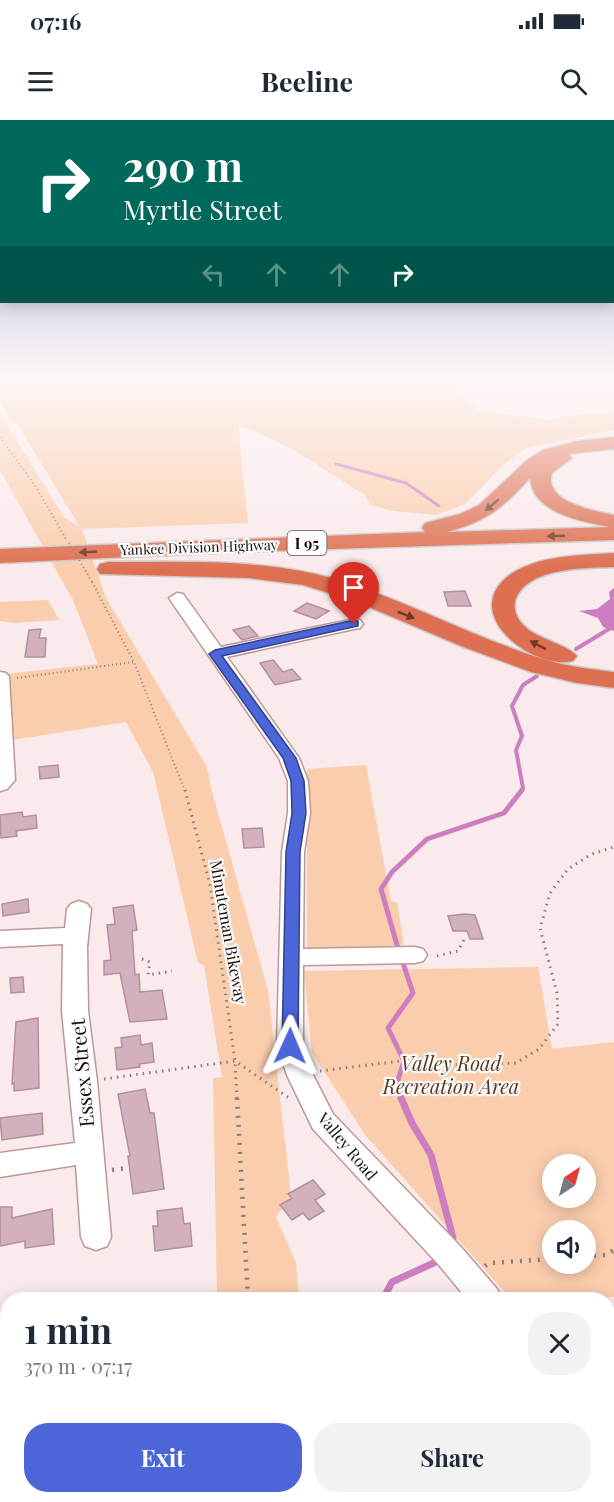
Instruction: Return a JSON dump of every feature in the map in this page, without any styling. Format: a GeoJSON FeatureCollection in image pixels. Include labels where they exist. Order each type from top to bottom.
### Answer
{"type":"FeatureCollection","features":[{"type":"Feature","properties":{"kind":"highway"},"geometry":{"type":"LineString","coordinates":[[251,544],[414,530],[461,522],[490,508],[542,458],[564,450],[614,443]]}},
{"type":"Feature","properties":{"kind":"highway"},"geometry":{"type":"LineString","coordinates":[[614,449],[564,458],[547,466],[540,480],[544,492],[557,503],[583,514],[614,521]]}},
{"type":"Feature","properties":{"kind":"highway","name":"Yankee Division Highway"},"geometry":{"type":"LineString","coordinates":[[0,556],[251,544],[614,533]]}},
{"type":"Feature","properties":{"kind":"highway","name":"Yankee Division Highway"},"geometry":{"type":"LineString","coordinates":[[0,573],[97,576],[614,550]]}},
{"type":"Feature","properties":{"kind":"highway"},"geometry":{"type":"LineString","coordinates":[[614,560],[562,564],[537,571],[520,578],[509,589],[502,605],[510,626],[539,646],[575,659],[614,664]]}},
{"type":"Feature","properties":{"kind":"highway"},"geometry":{"type":"LineString","coordinates":[[97,576],[260,572],[295,576],[356,594],[549,669],[614,680]]}},
{"type":"Feature","properties":{"kind":"street","name":"Valley Road"},"geometry":{"type":"LineString","coordinates":[[177,598],[289,758],[298,781],[299,813],[293,849],[290,1046],[300,1075],[323,1121],[464,1273]]}},
{"type":"Feature","properties":{"kind":"street"},"geometry":{"type":"LineString","coordinates":[[215,654],[354,624]]}},
{"type":"Feature","properties":{"kind":"street"},"geometry":{"type":"LineString","coordinates":[[0,677],[5,780],[0,785]]}},
{"type":"Feature","properties":{"kind":"street","name":"Essex Street"},"geometry":{"type":"LineString","coordinates":[[79,909],[76,935],[75,1011],[84,1081],[96,1237]]}},
{"type":"Feature","properties":{"kind":"street"},"geometry":{"type":"LineString","coordinates":[[0,939],[76,935]]}},
{"type":"Feature","properties":{"kind":"street"},"geometry":{"type":"LineString","coordinates":[[292,957],[426,955]]}},
{"type":"Feature","properties":{"kind":"street"},"geometry":{"type":"LineString","coordinates":[[0,1165],[88,1152]]}},
{"type":"Feature","properties":{"kind":"path","name":"Minuteman Bikeway"},"geometry":{"type":"LineString","coordinates":[[3,441],[36,487],[69,543],[97,576],[134,662],[156,722],[183,782],[210,885],[235,1061],[248,1292]]}},
{"type":"Feature","properties":{"kind":"path"},"geometry":{"type":"LineString","coordinates":[[0,681],[134,662]]}},
{"type":"Feature","properties":{"kind":"path"},"geometry":{"type":"LineString","coordinates":[[300,1075],[354,1065],[400,1061],[461,1065],[516,1063],[539,1049],[558,1024],[557,993],[540,928],[550,893],[568,869],[592,854],[614,847]]}},
{"type":"Feature","properties":{"kind":"path"},"geometry":{"type":"LineString","coordinates":[[426,955],[458,951],[466,936]]}},
{"type":"Feature","properties":{"kind":"path"},"geometry":{"type":"LineString","coordinates":[[142,959],[150,962],[152,966],[148,975],[172,970]]}},
{"type":"Feature","properties":{"kind":"path"},"geometry":{"type":"LineString","coordinates":[[84,1081],[235,1061],[323,1121]]}},
{"type":"Feature","properties":{"kind":"path"},"geometry":{"type":"LineString","coordinates":[[596,1255],[606,1255],[614,1250]]}},
{"type":"Feature","properties":{"kind":"path"},"geometry":{"type":"LineString","coordinates":[[464,1273],[489,1263],[542,1260]]}},
{"type":"Feature","properties":{"kind":"green space"},"geometry":{"type":"Polygon","coordinates":[[[0,441],[17,441],[64,517],[80,527],[28,441],[240,441],[248,523],[82,529],[106,598],[207,767],[268,990],[291,1196],[276,1217],[296,1263],[298,1292],[217,1292],[213,1078],[222,1077],[204,965],[198,963],[153,772],[126,722],[6,741],[4,674],[98,664],[73,600],[0,470],[0,441]]]}},
{"type":"Feature","properties":{"kind":"green space"},"geometry":{"type":"Polygon","coordinates":[[[277,441],[558,441],[526,448],[504,464],[464,505],[435,515],[393,511],[371,505],[364,494],[277,441]]]}},
{"type":"Feature","properties":{"kind":"green space"},"geometry":{"type":"Polygon","coordinates":[[[48,600],[59,620],[14,623],[0,621],[0,602],[48,600]]]}},
{"type":"Feature","properties":{"kind":"green space"},"geometry":{"type":"Polygon","coordinates":[[[366,765],[391,902],[397,902],[404,945],[307,951],[307,769],[366,765]]]}},
{"type":"Feature","properties":{"kind":"green space","name":"Valley Road Recreation Area"},"geometry":{"type":"Polygon","coordinates":[[[538,967],[552,1049],[614,1042],[614,1292],[505,1292],[366,1136],[312,1053],[304,971],[538,967]]]}},
{"type":"Feature","properties":{"kind":"shaded area"},"geometry":{"type":"Polygon","coordinates":[[[614,588],[614,631],[603,627],[598,618],[579,611],[597,609],[610,599],[609,592],[614,588]]]}},
{"type":"Feature","properties":{"kind":"building"},"geometry":{"type":"Polygon","coordinates":[[[465,591],[471,606],[448,606],[444,592],[465,591]]]}},
{"type":"Feature","properties":{"kind":"building"},"geometry":{"type":"Polygon","coordinates":[[[307,603],[329,611],[316,619],[294,611],[307,603]]]}},
{"type":"Feature","properties":{"kind":"building"},"geometry":{"type":"Polygon","coordinates":[[[249,626],[258,636],[242,640],[233,630],[249,626]]]}},
{"type":"Feature","properties":{"kind":"building"},"geometry":{"type":"Polygon","coordinates":[[[41,629],[39,638],[46,638],[45,657],[25,657],[29,630],[41,629]]]}},
{"type":"Feature","properties":{"kind":"building"},"geometry":{"type":"Polygon","coordinates":[[[273,660],[283,672],[292,669],[301,679],[275,685],[260,663],[273,660]]]}},
{"type":"Feature","properties":{"kind":"building"},"geometry":{"type":"Polygon","coordinates":[[[58,765],[59,777],[40,779],[39,767],[58,765]]]}},
{"type":"Feature","properties":{"kind":"building"},"geometry":{"type":"Polygon","coordinates":[[[22,812],[23,817],[36,815],[37,828],[16,831],[17,836],[1,838],[0,815],[22,812]]]}},
{"type":"Feature","properties":{"kind":"building"},"geometry":{"type":"Polygon","coordinates":[[[262,828],[264,847],[244,848],[242,829],[262,828]]]}},
{"type":"Feature","properties":{"kind":"building"},"geometry":{"type":"Polygon","coordinates":[[[28,899],[29,912],[3,916],[2,904],[28,899]]]}},
{"type":"Feature","properties":{"kind":"building"},"geometry":{"type":"Polygon","coordinates":[[[133,905],[137,930],[132,931],[135,975],[139,974],[140,992],[162,990],[167,1019],[130,1022],[120,973],[104,975],[104,961],[111,960],[107,925],[115,924],[113,908],[133,905]]]}},
{"type":"Feature","properties":{"kind":"building"},"geometry":{"type":"Polygon","coordinates":[[[475,915],[483,939],[470,939],[467,931],[453,931],[448,916],[475,915]]]}},
{"type":"Feature","properties":{"kind":"building"},"geometry":{"type":"Polygon","coordinates":[[[23,977],[24,992],[11,993],[10,978],[23,977]]]}},
{"type":"Feature","properties":{"kind":"building"},"geometry":{"type":"Polygon","coordinates":[[[38,1018],[39,1088],[14,1091],[14,1083],[12,1084],[16,1022],[38,1018]]]}},
{"type":"Feature","properties":{"kind":"building"},"geometry":{"type":"Polygon","coordinates":[[[140,1035],[141,1045],[152,1043],[154,1062],[139,1064],[140,1067],[117,1070],[115,1048],[122,1047],[121,1038],[140,1035]]]}},
{"type":"Feature","properties":{"kind":"building"},"geometry":{"type":"Polygon","coordinates":[[[145,1089],[150,1113],[154,1113],[164,1189],[133,1194],[128,1156],[130,1156],[118,1094],[145,1089]]]}},
{"type":"Feature","properties":{"kind":"building"},"geometry":{"type":"Polygon","coordinates":[[[42,1113],[43,1134],[2,1140],[0,1118],[42,1113]]]}},
{"type":"Feature","properties":{"kind":"building"},"geometry":{"type":"Polygon","coordinates":[[[313,1180],[325,1194],[315,1200],[324,1211],[309,1220],[303,1213],[292,1220],[280,1205],[292,1198],[288,1194],[313,1180]]]}},
{"type":"Feature","properties":{"kind":"building"},"geometry":{"type":"Polygon","coordinates":[[[0,1207],[12,1207],[12,1218],[52,1209],[54,1244],[25,1248],[25,1241],[0,1246],[0,1207]]]}},
{"type":"Feature","properties":{"kind":"building"},"geometry":{"type":"Polygon","coordinates":[[[182,1208],[184,1224],[190,1223],[192,1246],[155,1251],[153,1226],[158,1226],[157,1211],[182,1208]]]}},
{"type":"Feature","properties":{"kind":"waterway"},"geometry":{"type":"LineString","coordinates":[[336,464],[406,483],[439,506]]}},
{"type":"Feature","properties":{"kind":"waterway"},"geometry":{"type":"LineString","coordinates":[[576,649],[609,629]]}},
{"type":"Feature","properties":{"kind":"waterway"},"geometry":{"type":"LineString","coordinates":[[521,791],[523,788],[516,750],[522,736],[512,706],[523,685],[537,676]]}},
{"type":"Feature","properties":{"kind":"waterway"},"geometry":{"type":"LineString","coordinates":[[399,952],[381,889],[392,872],[427,839],[504,813],[522,790]]}},
{"type":"Feature","properties":{"kind":"waterway"},"geometry":{"type":"LineString","coordinates":[[402,960],[413,993],[388,1028],[404,1061],[396,1086],[402,1099]]}},
{"type":"Feature","properties":{"kind":"waterway"},"geometry":{"type":"LineString","coordinates":[[401,1098],[412,1123],[431,1155],[453,1238]]}},
{"type":"Feature","properties":{"kind":"waterway"},"geometry":{"type":"LineString","coordinates":[[387,1292],[392,1282],[438,1261]]}},
{"type":"Feature","properties":{"kind":"route"},"geometry":{"type":"LineString","coordinates":[[290,1046],[293,852],[299,813],[298,781],[289,758],[215,654],[354,624]]}}]}
